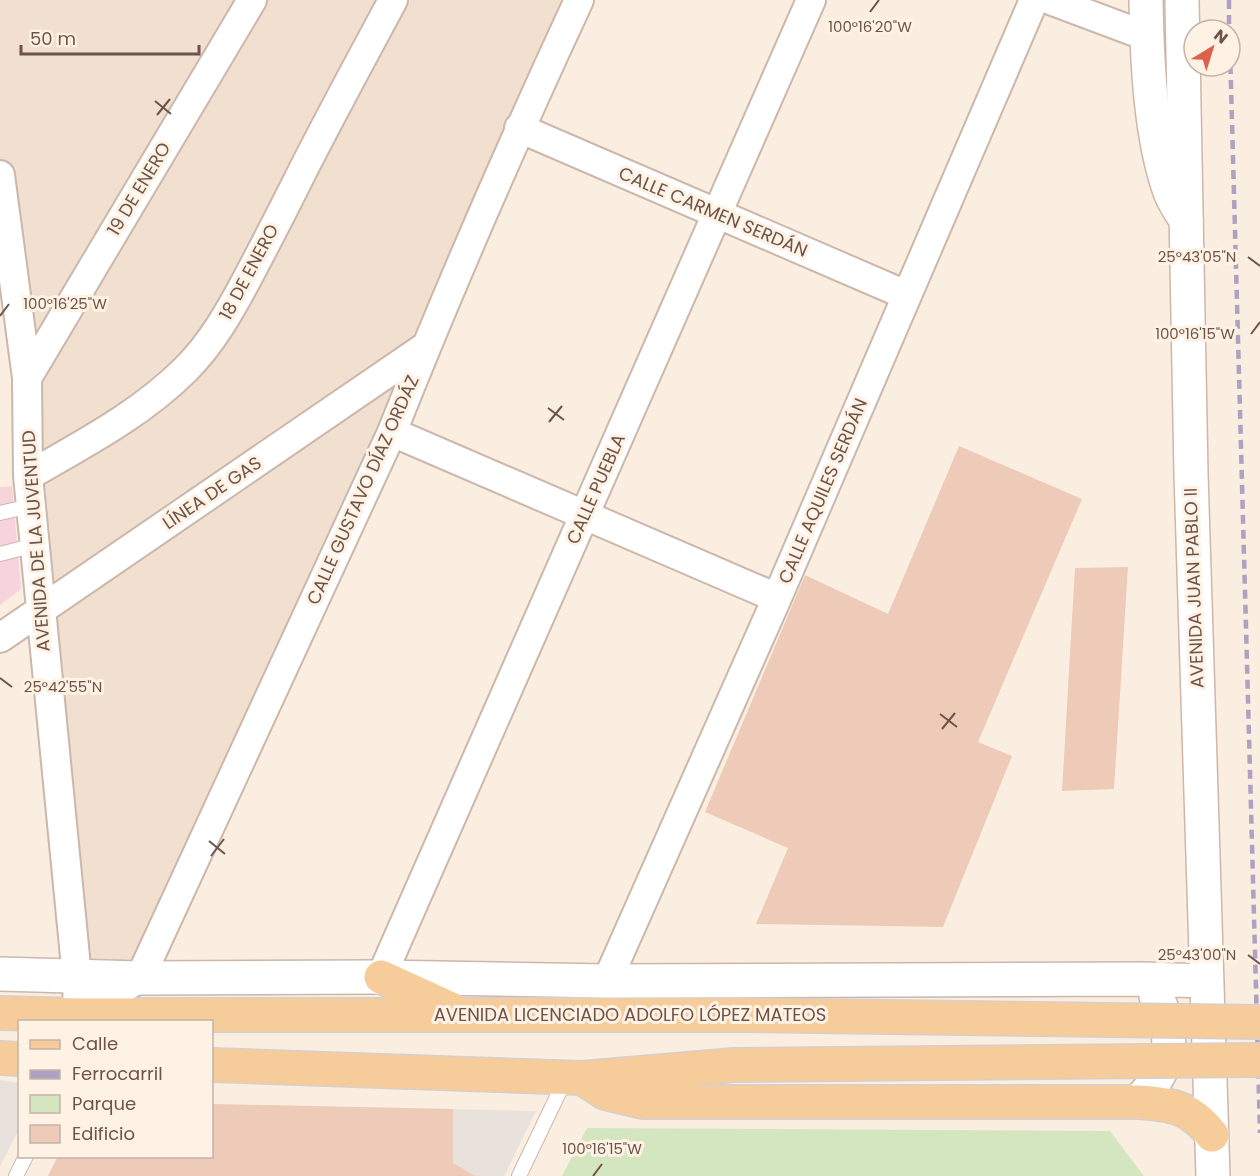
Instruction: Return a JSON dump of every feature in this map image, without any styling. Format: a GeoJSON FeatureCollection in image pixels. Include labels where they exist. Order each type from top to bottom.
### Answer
{"type":"FeatureCollection","features":[{"type":"Feature","properties":{"kind":"main road"},"geometry":{"type":"LineString","coordinates":[[381,977],[460,1014]]}},
{"type":"Feature","properties":{"kind":"main road","name":"AVENIDA LICENCIADO ADOLFO LÓPEZ MATEOS"},"geometry":{"type":"LineString","coordinates":[[0,1013],[746,1015],[1260,1022]]}},
{"type":"Feature","properties":{"kind":"main road"},"geometry":{"type":"LineString","coordinates":[[0,1058],[18,1059]]}},
{"type":"Feature","properties":{"kind":"main road"},"geometry":{"type":"LineString","coordinates":[[213,1065],[574,1077],[734,1065],[1260,1060]]}},
{"type":"Feature","properties":{"kind":"main road"},"geometry":{"type":"LineString","coordinates":[[574,1077],[604,1093],[642,1102],[1138,1102],[1164,1104],[1180,1108],[1202,1122],[1212,1135]]}},
{"type":"Feature","properties":{"kind":"street","name":"19 DE ENERO"},"geometry":{"type":"LineString","coordinates":[[27,378],[252,0]]}},
{"type":"Feature","properties":{"kind":"street","name":"18 DE ENERO"},"geometry":{"type":"LineString","coordinates":[[28,476],[109,430],[158,396],[188,368],[212,339],[269,239],[321,134],[393,0]]}},
{"type":"Feature","properties":{"kind":"street","name":"CALLE GUSTAVO DÍAZ ORDÁZ"},"geometry":{"type":"LineString","coordinates":[[140,978],[392,432],[425,348],[519,128],[579,0]]}},
{"type":"Feature","properties":{"kind":"street","name":"CALLE PUEBLA"},"geometry":{"type":"LineString","coordinates":[[381,977],[811,0]]}},
{"type":"Feature","properties":{"kind":"street","name":"CALLE AQUILES SERDÁN"},"geometry":{"type":"LineString","coordinates":[[607,981],[777,598],[1034,0]]}},
{"type":"Feature","properties":{"kind":"street"},"geometry":{"type":"LineString","coordinates":[[1050,0],[1146,36]]}},
{"type":"Feature","properties":{"kind":"street"},"geometry":{"type":"LineString","coordinates":[[1146,0],[1146,36],[1156,140],[1171,194],[1186,220]]}},
{"type":"Feature","properties":{"kind":"street","name":"AVENIDA JUAN PABLO II"},"geometry":{"type":"LineString","coordinates":[[1182,0],[1206,981],[1213,1176]]}},
{"type":"Feature","properties":{"kind":"street","name":"CALLE CARMEN SERDÁN"},"geometry":{"type":"LineString","coordinates":[[519,128],[906,295]]}},
{"type":"Feature","properties":{"kind":"street","name":"AVENIDA DE LA JUVENTUD"},"geometry":{"type":"LineString","coordinates":[[0,175],[27,378],[28,476],[77,977],[78,1015]]}},
{"type":"Feature","properties":{"kind":"street","name":"LÍNEA DE GAS"},"geometry":{"type":"LineString","coordinates":[[0,638],[425,348]]}},
{"type":"Feature","properties":{"kind":"street"},"geometry":{"type":"LineString","coordinates":[[392,432],[777,598]]}},
{"type":"Feature","properties":{"kind":"street"},"geometry":{"type":"LineString","coordinates":[[0,974],[140,978],[381,977],[607,981],[1142,979],[1206,981]]}},
{"type":"Feature","properties":{"kind":"street"},"geometry":{"type":"LineString","coordinates":[[78,1015],[140,978]]}},
{"type":"Feature","properties":{"kind":"street"},"geometry":{"type":"LineString","coordinates":[[1138,1102],[1155,1085],[1165,1064],[1169,1041],[1167,1018],[1157,997],[1142,979]]}},
{"type":"Feature","properties":{"kind":"lane"},"geometry":{"type":"LineString","coordinates":[[0,513],[31,506]]}},
{"type":"Feature","properties":{"kind":"lane"},"geometry":{"type":"LineString","coordinates":[[0,554],[35,545]]}},
{"type":"Feature","properties":{"kind":"lane"},"geometry":{"type":"LineString","coordinates":[[519,1176],[574,1077]]}},
{"type":"Feature","properties":{"kind":"lane"},"geometry":{"type":"LineString","coordinates":[[16,1176],[25,1158]]}},
{"type":"Feature","properties":{"kind":"shaded area"},"geometry":{"type":"Polygon","coordinates":[[[0,0],[573,0],[148,989],[77,1020],[75,1020],[62,923],[0,241],[0,0]]]}},
{"type":"Feature","properties":{"kind":"shaded area"},"geometry":{"type":"Polygon","coordinates":[[[12,486],[21,589],[0,605],[0,487],[12,486]]]}},
{"type":"Feature","properties":{"kind":"shaded area"},"geometry":{"type":"Polygon","coordinates":[[[0,1080],[18,1083],[18,1132],[0,1166],[0,1080]]]}},
{"type":"Feature","properties":{"kind":"shaded area"},"geometry":{"type":"Polygon","coordinates":[[[213,1104],[536,1111],[504,1176],[48,1176],[57,1158],[213,1158],[213,1104]]]}},
{"type":"Feature","properties":{"kind":"green space"},"geometry":{"type":"Polygon","coordinates":[[[587,1128],[1110,1131],[1144,1176],[562,1176],[587,1128]]]}},
{"type":"Feature","properties":{"kind":"building"},"geometry":{"type":"Polygon","coordinates":[[[959,446],[1082,499],[978,742],[1012,756],[943,927],[756,924],[788,848],[705,812],[805,575],[888,614],[959,446]]]}},
{"type":"Feature","properties":{"kind":"building"},"geometry":{"type":"Polygon","coordinates":[[[1128,567],[1114,789],[1062,791],[1075,568],[1128,567]]]}},
{"type":"Feature","properties":{"kind":"building"},"geometry":{"type":"Polygon","coordinates":[[[213,1104],[453,1109],[453,1163],[475,1176],[48,1176],[57,1158],[213,1158],[213,1104]]]}},
{"type":"Feature","properties":{"kind":"railway"},"geometry":{"type":"LineString","coordinates":[[1229,0],[1229,18]]}},
{"type":"Feature","properties":{"kind":"railway"},"geometry":{"type":"LineString","coordinates":[[1231,78],[1260,1133]]}}]}
